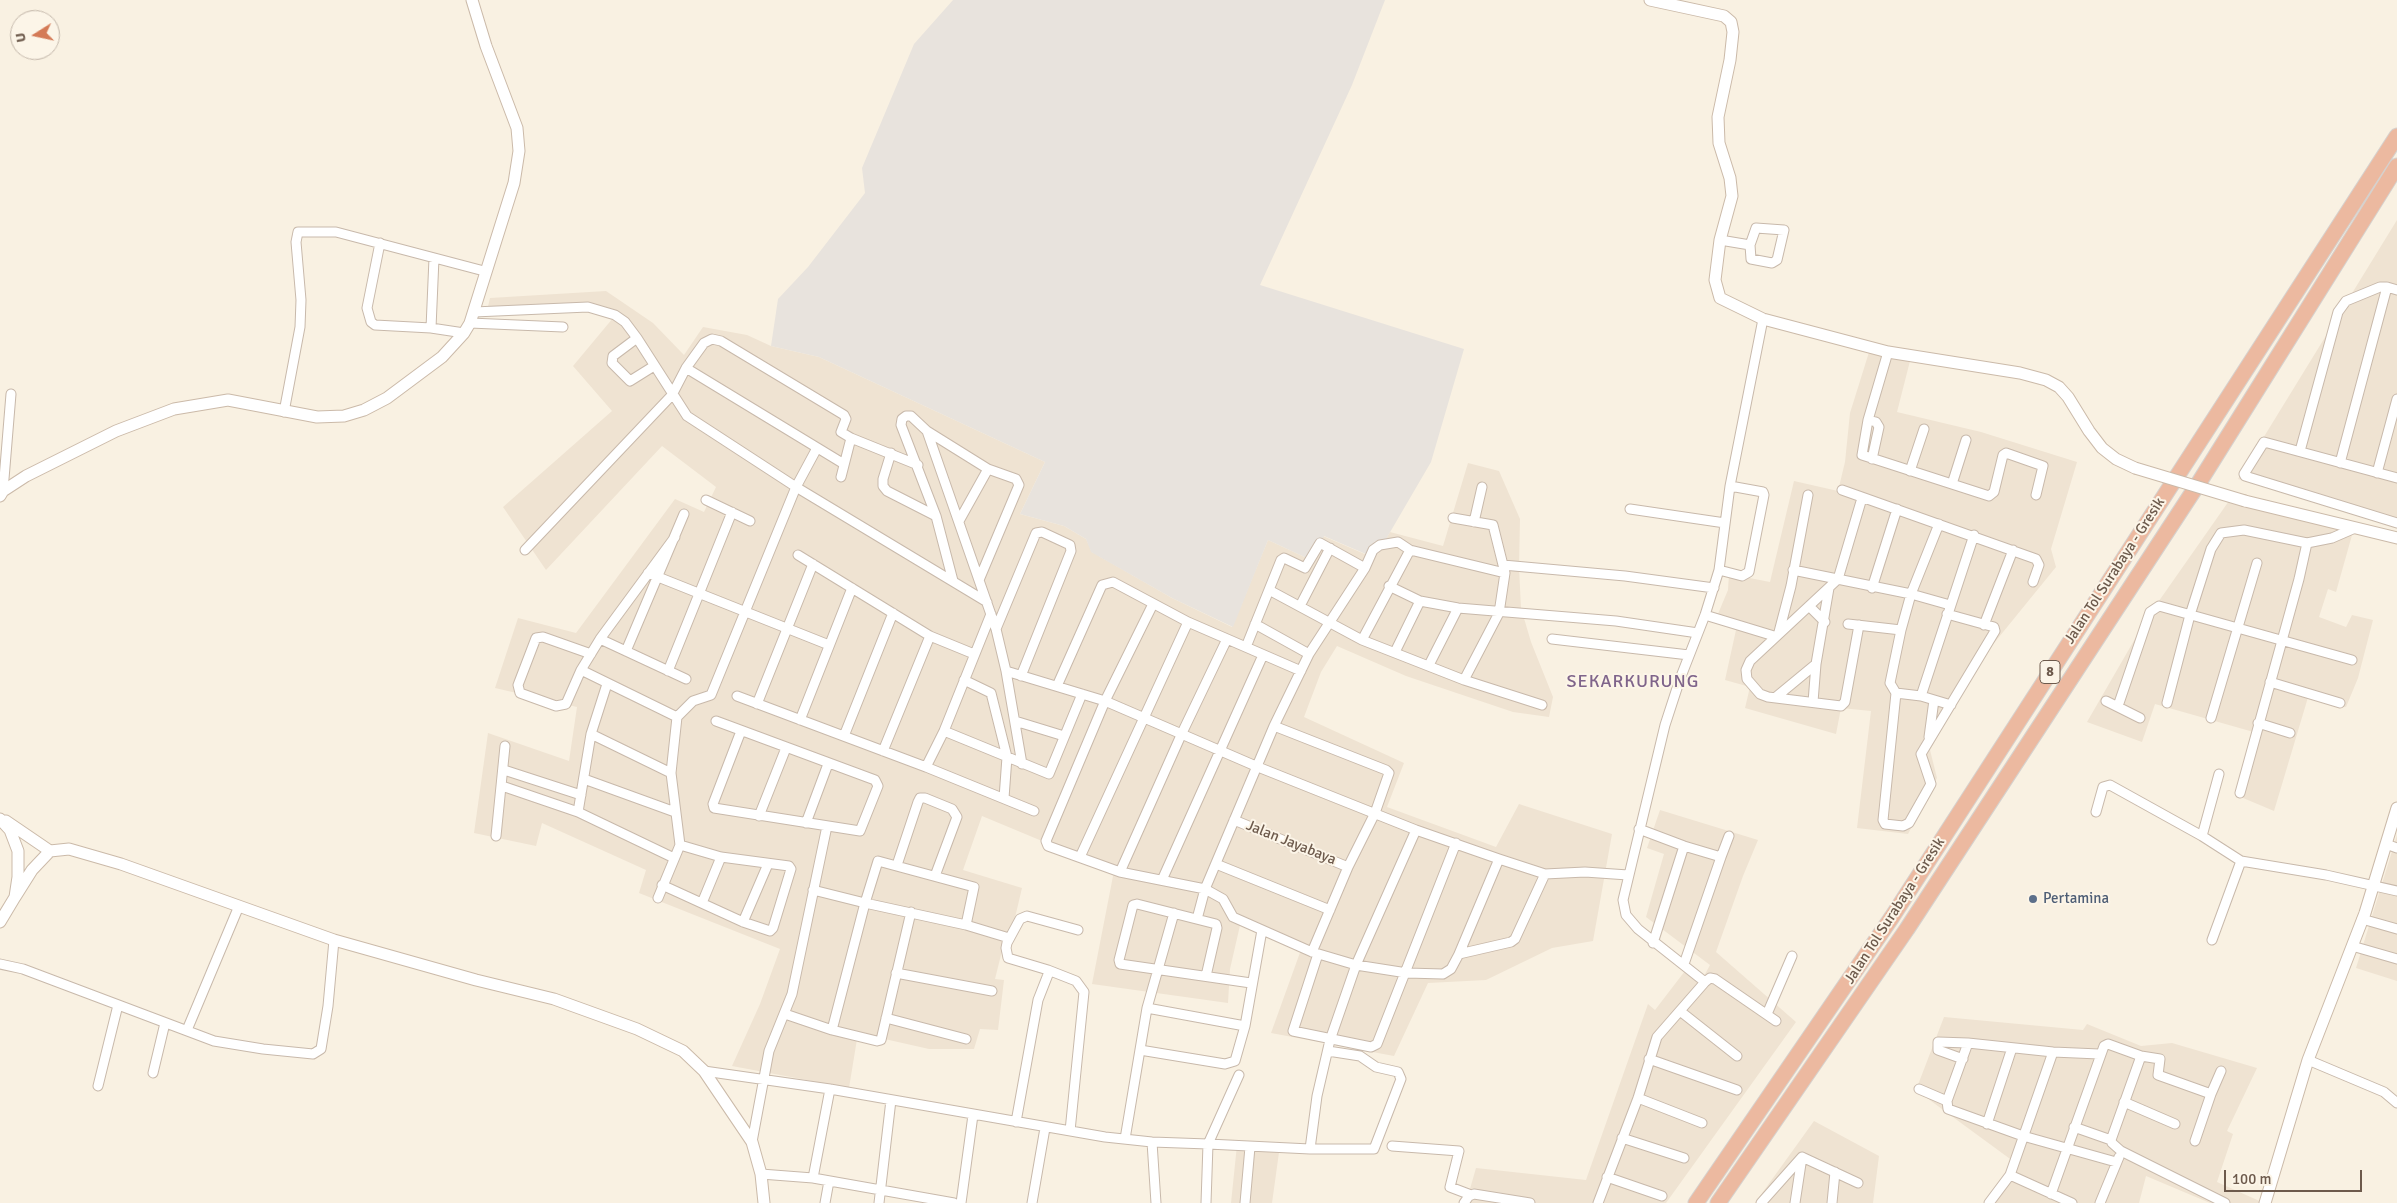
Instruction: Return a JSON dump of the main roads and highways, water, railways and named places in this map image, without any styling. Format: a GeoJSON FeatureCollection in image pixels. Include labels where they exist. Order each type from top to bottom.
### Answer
{"type":"FeatureCollection","features":[{"type":"Feature","properties":{"kind":"highway","name":"Jalan Tol Surabaya - Gresik"},"geometry":{"type":"LineString","coordinates":[[1696,1203],[1870,950],[2397,136]]}},
{"type":"Feature","properties":{"kind":"highway","name":"Jalan Tol Surabaya - Gresik"},"geometry":{"type":"LineString","coordinates":[[1718,1203],[1901,937],[2173,522],[2397,166]]}},
{"type":"Feature","properties":{"kind":"main road"},"geometry":{"type":"LineString","coordinates":[[2,493],[26,476],[116,431],[174,409],[228,400],[317,417],[344,416],[364,410],[387,398],[442,357],[467,328],[474,312],[484,271],[514,182],[519,151],[517,128],[486,46],[472,0]]}},
{"type":"Feature","properties":{"kind":"main road"},"geometry":{"type":"LineString","coordinates":[[1650,0],[1724,16],[1731,22],[1733,39],[1718,117],[1719,143],[1730,178],[1732,196],[1720,240],[1715,280],[1716,290],[1720,298],[1763,320],[1888,352],[2020,373],[2046,380],[2059,387],[2068,397],[2102,448],[2116,459],[2135,468],[2245,501],[2397,538]]}},
{"type":"Feature","properties":{"kind":"main road"},"geometry":{"type":"LineString","coordinates":[[2264,1203],[2308,1060],[2374,884],[2392,846],[2397,808]]}},
{"type":"Feature","properties":{"kind":"main road"},"geometry":{"type":"LineString","coordinates":[[0,818],[50,851],[69,849],[121,864],[334,940],[476,980],[554,999],[659,1038],[683,1051],[704,1071],[752,1142],[761,1174],[764,1203]]}},
{"type":"Feature","properties":{"kind":"main road"},"geometry":{"type":"LineString","coordinates":[[0,818],[10,830],[18,850],[18,877],[15,897]]}},
{"type":"Feature","properties":{"kind":"main road"},"geometry":{"type":"LineString","coordinates":[[0,922],[32,870],[50,851]]}},
{"type":"Feature","properties":{"kind":"place","name":"Pertamina"},"geometry":{"type":"Point","coordinates":[2033,899]}},
{"type":"Feature","properties":{"kind":"district","name":"SEKARKURUNG"},"geometry":{"type":"Point","coordinates":[1633,682]}}]}
